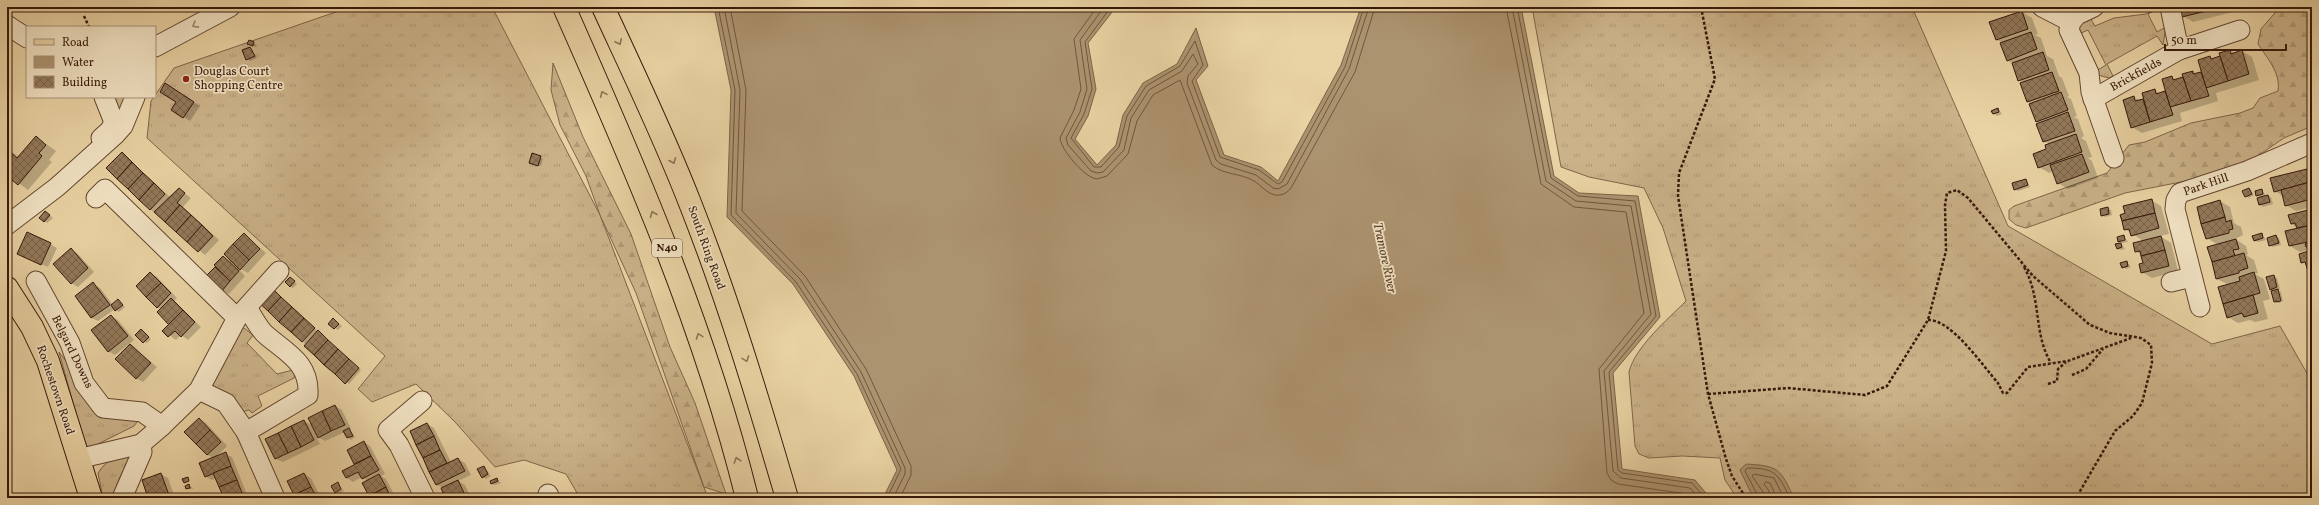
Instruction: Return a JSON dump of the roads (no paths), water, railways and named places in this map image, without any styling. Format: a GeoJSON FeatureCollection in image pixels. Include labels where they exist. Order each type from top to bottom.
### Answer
{"type":"FeatureCollection","features":[{"type":"Feature","properties":{"kind":"main road","name":"N40"},"geometry":{"type":"LineString","coordinates":[[564,7],[621,134],[668,251],[708,364],[747,498]]}},
{"type":"Feature","properties":{"kind":"main road","name":"South Ring Road"},"geometry":{"type":"LineString","coordinates":[[603,7],[653,114],[690,203],[748,365],[787,498]]}},
{"type":"Feature","properties":{"kind":"main road","name":"Rochestown Road"},"geometry":{"type":"LineString","coordinates":[[7,288],[32,327],[48,361],[91,498]]}},
{"type":"Feature","properties":{"kind":"street"},"geometry":{"type":"LineString","coordinates":[[159,48],[230,7]]}},
{"type":"Feature","properties":{"kind":"street"},"geometry":{"type":"LineString","coordinates":[[2042,7],[2071,22]]}},
{"type":"Feature","properties":{"kind":"street"},"geometry":{"type":"LineString","coordinates":[[2094,7],[2084,10],[2071,22],[2069,30],[2089,73],[2094,99],[2114,158]]}},
{"type":"Feature","properties":{"kind":"street"},"geometry":{"type":"LineString","coordinates":[[2170,7],[2179,50]]}},
{"type":"Feature","properties":{"kind":"street"},"geometry":{"type":"LineString","coordinates":[[7,25],[26,37]]}},
{"type":"Feature","properties":{"kind":"street","name":"Brickfields"},"geometry":{"type":"LineString","coordinates":[[2094,99],[2179,50],[2240,30]]}},
{"type":"Feature","properties":{"kind":"street"},"geometry":{"type":"LineString","coordinates":[[7,212],[52,182],[110,130],[114,122],[104,98]]}},
{"type":"Feature","properties":{"kind":"street"},"geometry":{"type":"LineString","coordinates":[[7,225],[57,187],[115,135],[123,126],[135,98]]}},
{"type":"Feature","properties":{"kind":"street","name":"Park Hill"},"geometry":{"type":"LineString","coordinates":[[2192,277],[2175,209],[2177,196],[2180,193],[2247,171],[2312,143]]}},
{"type":"Feature","properties":{"kind":"street"},"geometry":{"type":"LineString","coordinates":[[96,198],[105,189],[175,260],[242,313],[265,334],[293,355],[309,381],[308,394],[246,432]]}},
{"type":"Feature","properties":{"kind":"street"},"geometry":{"type":"LineString","coordinates":[[78,459],[141,444],[162,426],[199,390],[242,313],[279,271]]}},
{"type":"Feature","properties":{"kind":"street"},"geometry":{"type":"LineString","coordinates":[[2171,282],[2192,277],[2200,307]]}},
{"type":"Feature","properties":{"kind":"street","name":"Belgard Downs"},"geometry":{"type":"LineString","coordinates":[[36,281],[70,343],[84,383],[104,408],[142,412],[162,426]]}},
{"type":"Feature","properties":{"kind":"street"},"geometry":{"type":"LineString","coordinates":[[199,390],[226,403],[246,432],[275,498]]}},
{"type":"Feature","properties":{"kind":"street"},"geometry":{"type":"LineString","coordinates":[[422,402],[388,430],[399,445],[425,498]]}},
{"type":"Feature","properties":{"kind":"street"},"geometry":{"type":"LineString","coordinates":[[122,498],[142,452],[141,444]]}},
{"type":"Feature","properties":{"kind":"water","name":"Tramore River"},"geometry":{"type":"Polygon","coordinates":[[[714,7],[1116,7],[1088,43],[1096,89],[1088,116],[1075,139],[1097,165],[1116,145],[1123,115],[1143,83],[1177,64],[1196,28],[1208,66],[1196,80],[1224,155],[1261,167],[1278,181],[1341,65],[1361,7],[1521,7],[1554,176],[1579,193],[1638,196],[1660,317],[1613,373],[1622,469],[1695,480],[1710,498],[883,498],[897,470],[854,376],[793,284],[727,217],[731,90],[714,7]]]}},
{"type":"Feature","properties":{"kind":"water"},"geometry":{"type":"Polygon","coordinates":[[[1746,464],[1766,466],[1778,471],[1782,475],[1794,498],[1756,498],[1750,491],[1740,470],[1746,464]]]}},
{"type":"Feature","properties":{"kind":"place","name":"Douglas Court Shopping Centre"},"geometry":{"type":"Point","coordinates":[186,79]}}]}
